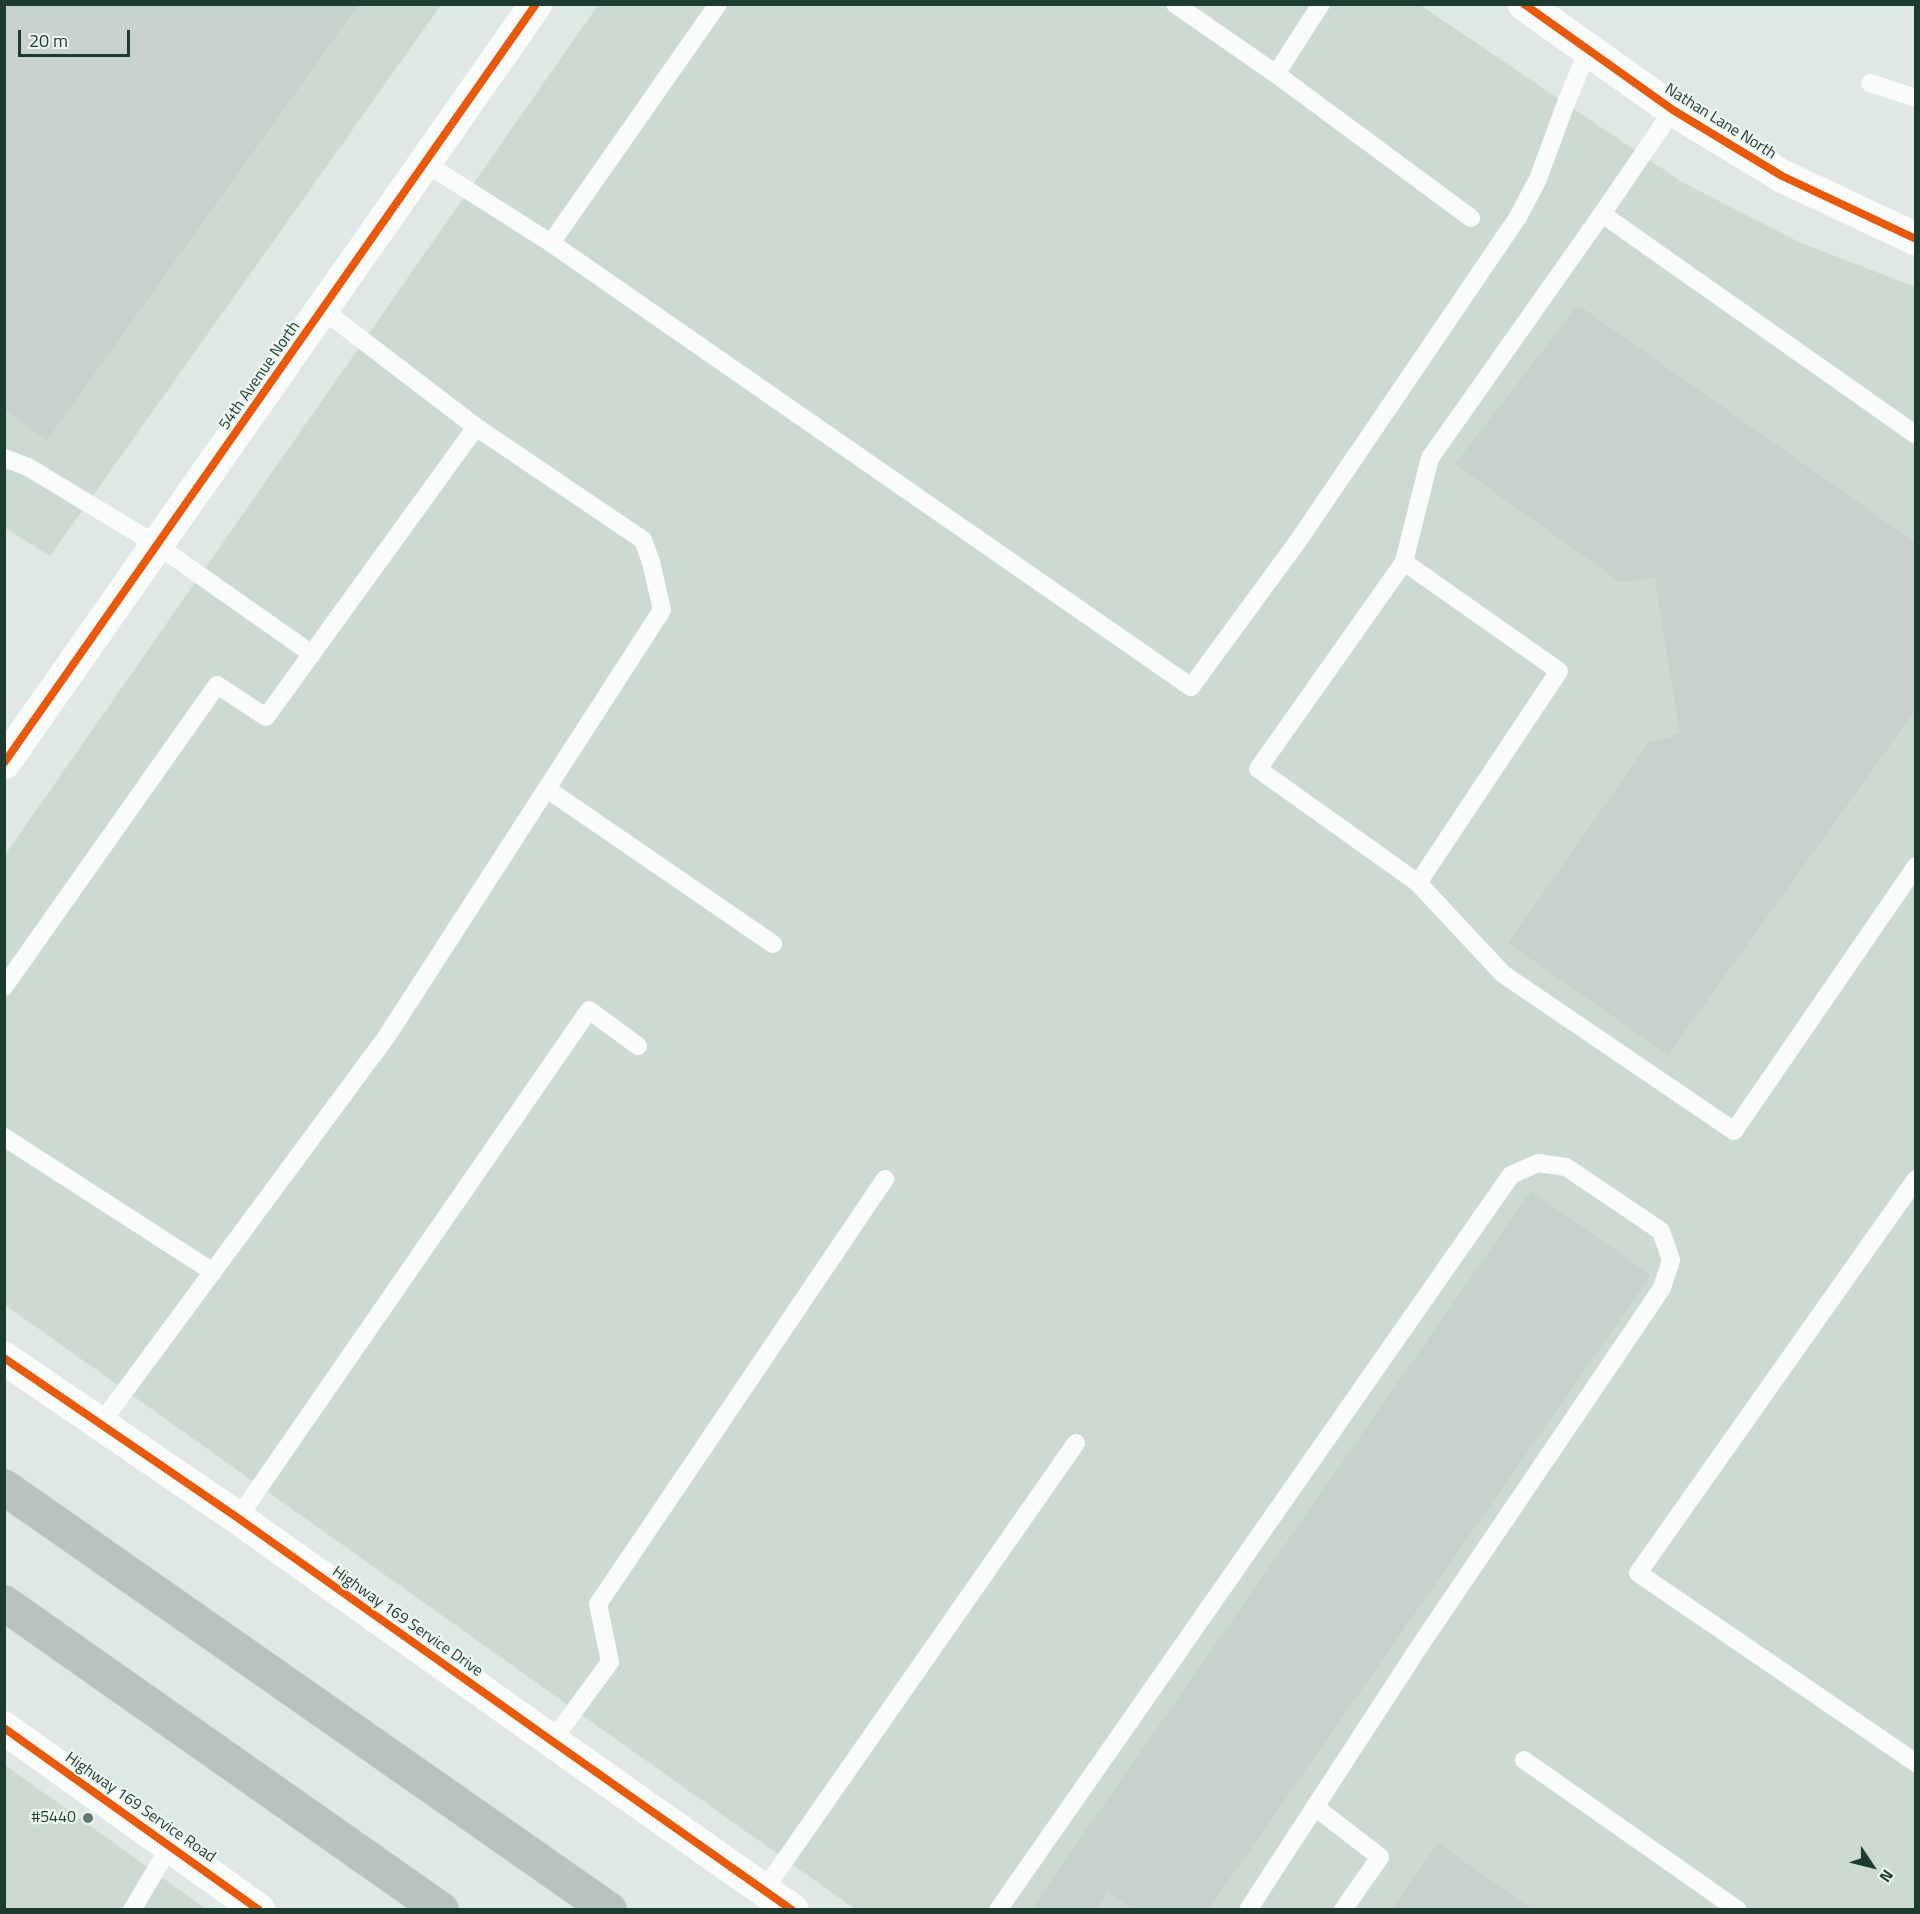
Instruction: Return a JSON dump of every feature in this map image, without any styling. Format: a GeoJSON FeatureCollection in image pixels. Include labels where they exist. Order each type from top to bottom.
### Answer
{"type":"FeatureCollection","features":[{"type":"Feature","properties":{"kind":"highway"},"geometry":{"type":"LineString","coordinates":[[4,1487],[609,1910]]}},
{"type":"Feature","properties":{"kind":"highway"},"geometry":{"type":"LineString","coordinates":[[4,1603],[441,1910]]}},
{"type":"Feature","properties":{"kind":"street","name":"54th Avenue North"},"geometry":{"type":"LineString","coordinates":[[4,763],[536,4]]}},
{"type":"Feature","properties":{"kind":"street","name":"Nathan Lane North"},"geometry":{"type":"LineString","coordinates":[[1524,4],[1673,110],[1782,176],[1916,239]]}},
{"type":"Feature","properties":{"kind":"street","name":"Highway 169 Service Drive"},"geometry":{"type":"LineString","coordinates":[[4,1358],[238,1518],[792,1910]]}},
{"type":"Feature","properties":{"kind":"street","name":"Highway 169 Service Road"},"geometry":{"type":"LineString","coordinates":[[4,1728],[259,1910]]}},
{"type":"Feature","properties":{"kind":"lane"},"geometry":{"type":"LineString","coordinates":[[551,243],[718,4]]}},
{"type":"Feature","properties":{"kind":"lane"},"geometry":{"type":"LineString","coordinates":[[1175,4],[1276,74],[1471,218]]}},
{"type":"Feature","properties":{"kind":"lane"},"geometry":{"type":"LineString","coordinates":[[1276,74],[1321,4]]}},
{"type":"Feature","properties":{"kind":"lane"},"geometry":{"type":"LineString","coordinates":[[425,163],[551,243],[1191,687],[1298,541],[1518,217],[1538,178],[1588,50]]}},
{"type":"Feature","properties":{"kind":"lane"},"geometry":{"type":"LineString","coordinates":[[1870,83],[1916,98]]}},
{"type":"Feature","properties":{"kind":"lane"},"geometry":{"type":"LineString","coordinates":[[1673,110],[1430,458],[1404,562],[1258,769],[1418,883],[1503,974],[1734,1131],[1916,866]]}},
{"type":"Feature","properties":{"kind":"lane"},"geometry":{"type":"LineString","coordinates":[[1602,214],[1916,435]]}},
{"type":"Feature","properties":{"kind":"lane"},"geometry":{"type":"LineString","coordinates":[[101,1423],[387,1036],[663,610],[643,540],[476,427],[323,310]]}},
{"type":"Feature","properties":{"kind":"lane"},"geometry":{"type":"LineString","coordinates":[[4,987],[218,685],[266,717],[476,427]]}},
{"type":"Feature","properties":{"kind":"lane"},"geometry":{"type":"LineString","coordinates":[[4,458],[28,467],[157,545],[312,654]]}},
{"type":"Feature","properties":{"kind":"lane"},"geometry":{"type":"LineString","coordinates":[[1404,562],[1559,671],[1418,883]]}},
{"type":"Feature","properties":{"kind":"lane"},"geometry":{"type":"LineString","coordinates":[[547,789],[773,944]]}},
{"type":"Feature","properties":{"kind":"lane"},"geometry":{"type":"LineString","coordinates":[[238,1518],[589,1010],[638,1046]]}},
{"type":"Feature","properties":{"kind":"lane"},"geometry":{"type":"LineString","coordinates":[[4,1137],[213,1272]]}},
{"type":"Feature","properties":{"kind":"lane"},"geometry":{"type":"LineString","coordinates":[[998,1910],[1511,1174],[1538,1163],[1566,1167],[1660,1231],[1671,1260],[1662,1288],[1419,1647],[1248,1910]]}},
{"type":"Feature","properties":{"kind":"lane"},"geometry":{"type":"LineString","coordinates":[[552,1741],[610,1662],[598,1604],[885,1179]]}},
{"type":"Feature","properties":{"kind":"lane"},"geometry":{"type":"LineString","coordinates":[[1916,1179],[1638,1573],[1916,1763]]}},
{"type":"Feature","properties":{"kind":"lane"},"geometry":{"type":"LineString","coordinates":[[764,1890],[1076,1443]]}},
{"type":"Feature","properties":{"kind":"lane"},"geometry":{"type":"LineString","coordinates":[[1524,1760],[1738,1910]]}},
{"type":"Feature","properties":{"kind":"lane"},"geometry":{"type":"LineString","coordinates":[[1315,1807],[1380,1857],[1343,1910]]}},
{"type":"Feature","properties":{"kind":"lane"},"geometry":{"type":"LineString","coordinates":[[132,1910],[170,1846]]}},
{"type":"Feature","properties":{"kind":"shaded area"},"geometry":{"type":"Polygon","coordinates":[[[5,5],[441,5],[50,556],[5,528],[5,5]]]}},
{"type":"Feature","properties":{"kind":"shaded area"},"geometry":{"type":"Polygon","coordinates":[[[598,5],[1420,5],[1682,182],[1799,242],[1915,287],[1915,1909],[855,1909],[5,1305],[5,855],[598,5]]]}},
{"type":"Feature","properties":{"kind":"shaded area"},"geometry":{"type":"Polygon","coordinates":[[[5,1765],[206,1909],[5,1909],[5,1765]]]}},
{"type":"Feature","properties":{"kind":"building"},"geometry":{"type":"Polygon","coordinates":[[[4,4],[359,4],[47,440],[4,410],[4,4]]]}},
{"type":"Feature","properties":{"kind":"building"},"geometry":{"type":"Polygon","coordinates":[[[1578,305],[1916,543],[1916,709],[1668,1055],[1508,943],[1649,742],[1680,734],[1655,578],[1620,582],[1455,464],[1578,305]]]}},
{"type":"Feature","properties":{"kind":"building"},"geometry":{"type":"Polygon","coordinates":[[[1531,1191],[1651,1275],[1208,1910],[1133,1910],[1108,1892],[1096,1910],[1040,1910],[1034,1905],[1531,1191]]]}},
{"type":"Feature","properties":{"kind":"building"},"geometry":{"type":"Polygon","coordinates":[[[1438,1843],[1533,1910],[1391,1910],[1438,1843]]]}},
{"type":"Feature","properties":{"kind":"cycle path"},"geometry":{"type":"LineString","coordinates":[[4,763],[536,4]]}},
{"type":"Feature","properties":{"kind":"cycle path"},"geometry":{"type":"LineString","coordinates":[[1524,4],[1673,110],[1782,176],[1916,239]]}},
{"type":"Feature","properties":{"kind":"cycle path"},"geometry":{"type":"LineString","coordinates":[[4,1358],[238,1518],[792,1910]]}},
{"type":"Feature","properties":{"kind":"cycle path"},"geometry":{"type":"LineString","coordinates":[[4,1728],[259,1910]]}},
{"type":"Feature","properties":{"kind":"place","name":"#5440"},"geometry":{"type":"Point","coordinates":[88,1818]}}]}
